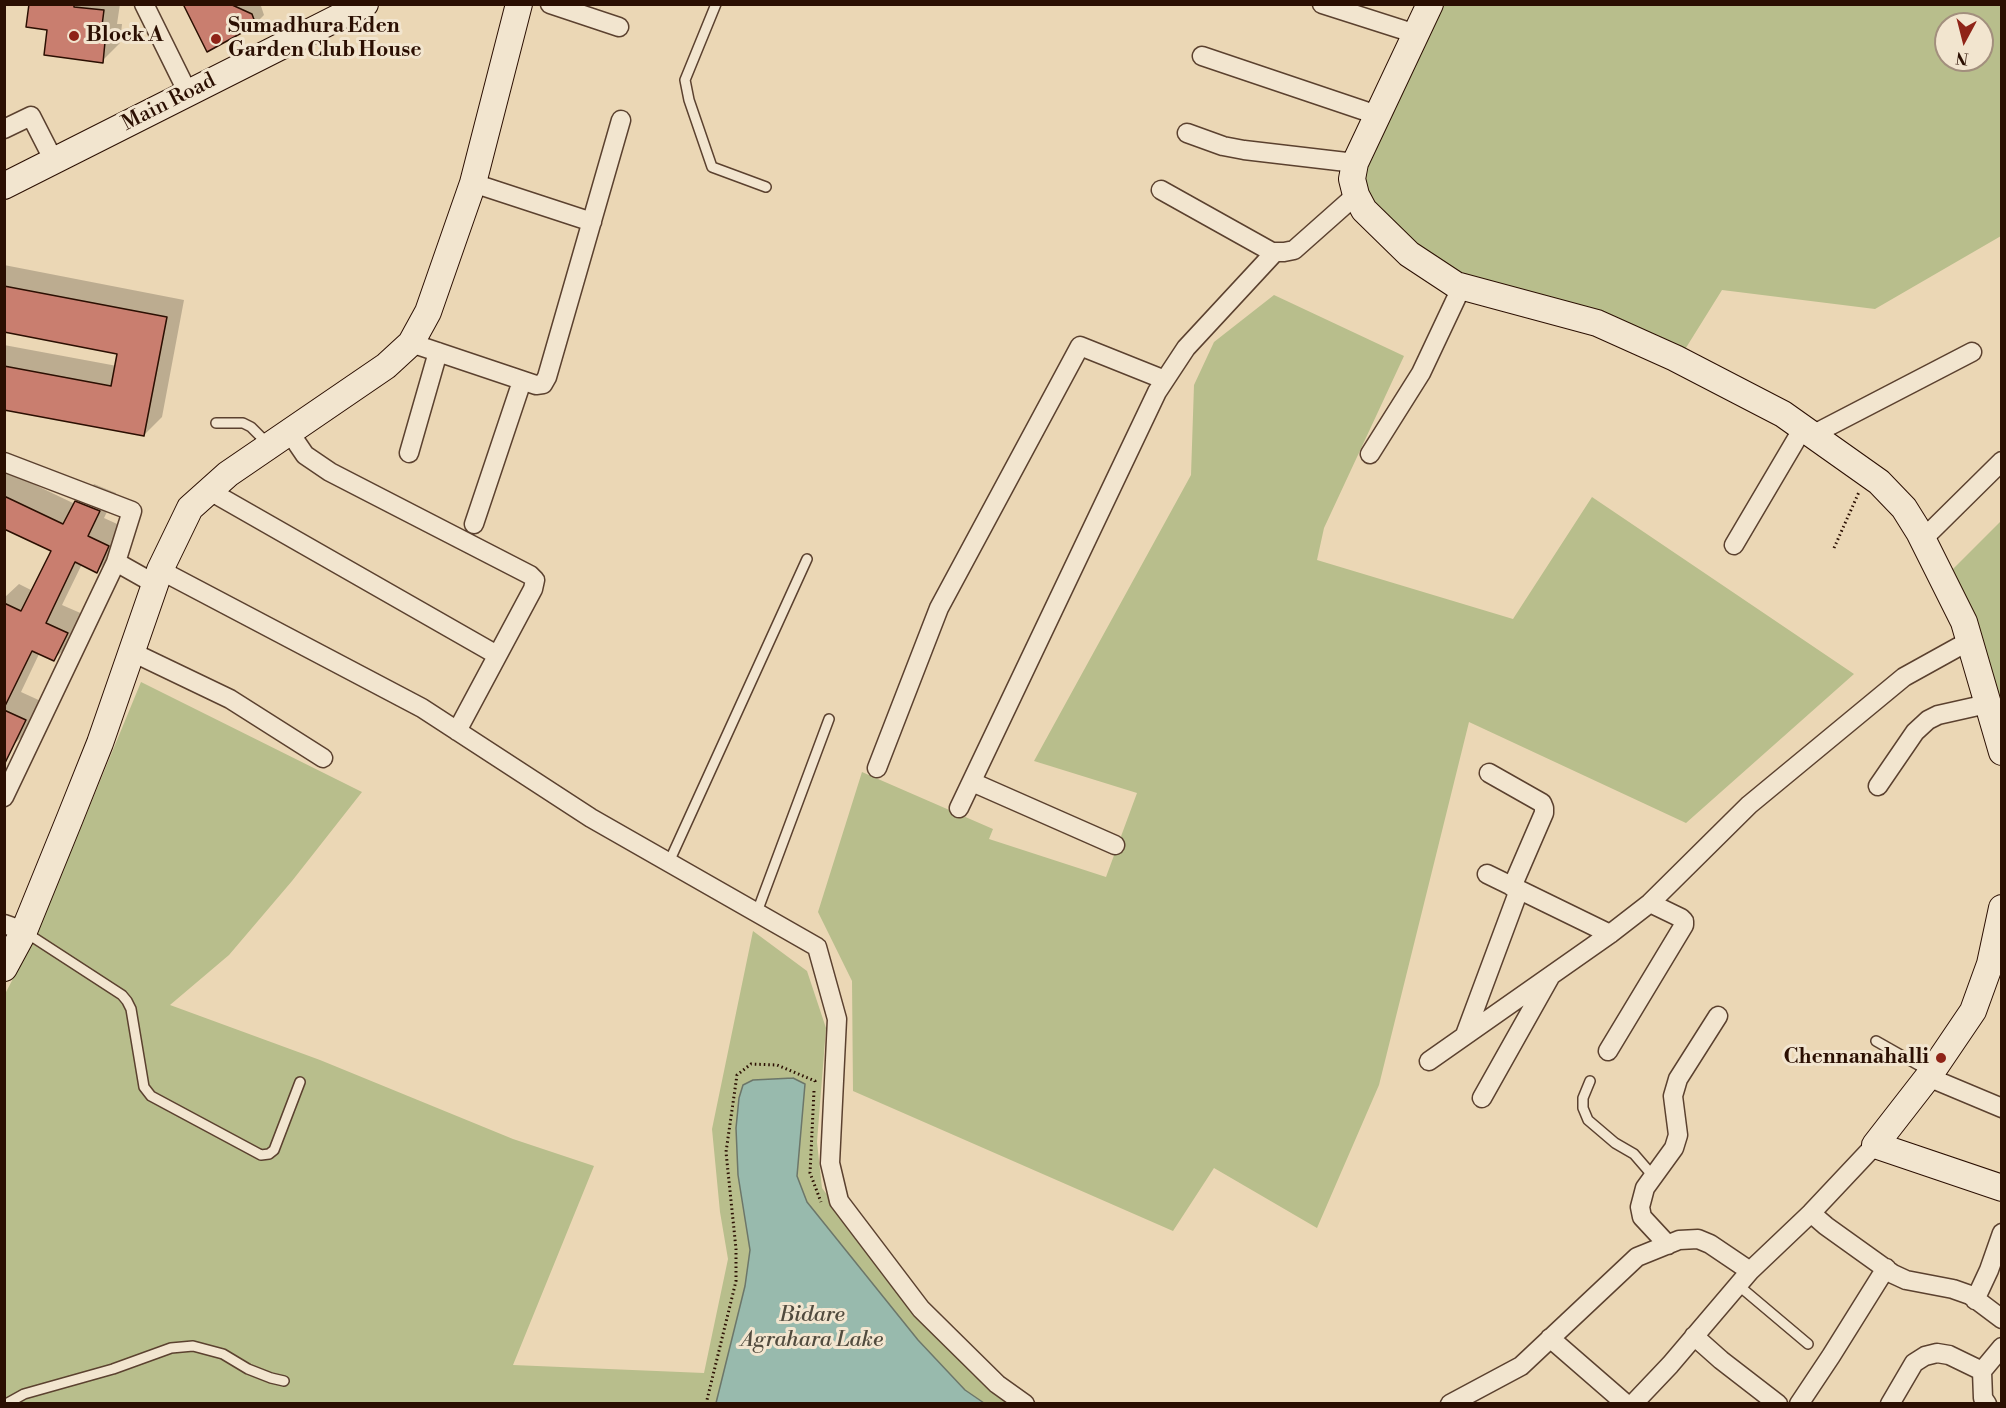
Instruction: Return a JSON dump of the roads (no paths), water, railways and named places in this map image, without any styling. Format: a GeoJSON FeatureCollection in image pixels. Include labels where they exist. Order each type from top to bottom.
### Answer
{"type":"FeatureCollection","features":[{"type":"Feature","properties":{"kind":"street"},"geometry":{"type":"LineString","coordinates":[[144,4],[188,93]]}},
{"type":"Feature","properties":{"kind":"street","name":"Main Road"},"geometry":{"type":"LineString","coordinates":[[4,186],[365,4]]}},
{"type":"Feature","properties":{"kind":"street"},"geometry":{"type":"LineString","coordinates":[[4,968],[14,927],[100,743],[158,577],[190,508],[208,490],[386,366],[411,343],[428,312],[473,183],[519,4]]}},
{"type":"Feature","properties":{"kind":"street"},"geometry":{"type":"LineString","coordinates":[[550,4],[620,27]]}},
{"type":"Feature","properties":{"kind":"street"},"geometry":{"type":"LineString","coordinates":[[1322,4],[1416,34]]}},
{"type":"Feature","properties":{"kind":"street"},"geometry":{"type":"LineString","coordinates":[[1430,4],[1355,163],[1352,179],[1356,195],[1364,210],[1409,254],[1456,285],[1597,323],[1685,363],[1783,414],[1879,482],[1904,508],[1923,539],[1964,622],[2000,742]]}},
{"type":"Feature","properties":{"kind":"street"},"geometry":{"type":"LineString","coordinates":[[1202,56],[1377,116]]}},
{"type":"Feature","properties":{"kind":"street"},"geometry":{"type":"LineString","coordinates":[[4,129],[32,117],[54,161]]}},
{"type":"Feature","properties":{"kind":"street"},"geometry":{"type":"LineString","coordinates":[[411,343],[522,381],[536,385],[543,384],[547,377],[621,120]]}},
{"type":"Feature","properties":{"kind":"street"},"geometry":{"type":"LineString","coordinates":[[1187,133],[1223,146],[1244,150],[1355,163]]}},
{"type":"Feature","properties":{"kind":"street"},"geometry":{"type":"LineString","coordinates":[[473,183],[592,222]]}},
{"type":"Feature","properties":{"kind":"street"},"geometry":{"type":"LineString","coordinates":[[1161,190],[1275,252],[1294,250],[1356,195]]}},
{"type":"Feature","properties":{"kind":"street"},"geometry":{"type":"LineString","coordinates":[[959,808],[1157,392],[1186,348],[1275,252]]}},
{"type":"Feature","properties":{"kind":"street"},"geometry":{"type":"LineString","coordinates":[[1370,454],[1393,421],[1421,373],[1462,286]]}},
{"type":"Feature","properties":{"kind":"street"},"geometry":{"type":"LineString","coordinates":[[877,768],[939,608],[1080,346],[1165,380]]}},
{"type":"Feature","properties":{"kind":"street"},"geometry":{"type":"LineString","coordinates":[[409,453],[438,352]]}},
{"type":"Feature","properties":{"kind":"street"},"geometry":{"type":"LineString","coordinates":[[1734,545],[1807,432],[1972,352]]}},
{"type":"Feature","properties":{"kind":"street"},"geometry":{"type":"LineString","coordinates":[[474,524],[522,381]]}},
{"type":"Feature","properties":{"kind":"street"},"geometry":{"type":"LineString","coordinates":[[280,439],[330,472],[530,575],[535,580],[533,589],[457,731]]}},
{"type":"Feature","properties":{"kind":"street"},"geometry":{"type":"LineString","coordinates":[[1923,539],[2001,461]]}},
{"type":"Feature","properties":{"kind":"street"},"geometry":{"type":"LineString","coordinates":[[4,462],[132,511],[116,562],[4,796]]}},
{"type":"Feature","properties":{"kind":"street"},"geometry":{"type":"LineString","coordinates":[[208,490],[498,655]]}},
{"type":"Feature","properties":{"kind":"street"},"geometry":{"type":"LineString","coordinates":[[116,562],[158,577],[422,708],[591,818],[818,947],[837,1019],[830,1163],[839,1201],[921,1309],[997,1384],[1025,1404]]}},
{"type":"Feature","properties":{"kind":"street"},"geometry":{"type":"LineString","coordinates":[[1429,1061],[1610,934],[1650,903],[1749,805],[1904,678],[1969,641]]}},
{"type":"Feature","properties":{"kind":"street"},"geometry":{"type":"LineString","coordinates":[[132,652],[230,699],[323,758]]}},
{"type":"Feature","properties":{"kind":"street"},"geometry":{"type":"LineString","coordinates":[[1878,786],[1915,732],[1928,720],[1938,715],[1987,704]]}},
{"type":"Feature","properties":{"kind":"street"},"geometry":{"type":"LineString","coordinates":[[1465,1035],[1545,808],[1542,803],[1489,773]]}},
{"type":"Feature","properties":{"kind":"street"},"geometry":{"type":"LineString","coordinates":[[972,782],[1116,844]]}},
{"type":"Feature","properties":{"kind":"street"},"geometry":{"type":"LineString","coordinates":[[1487,874],[1610,934]]}},
{"type":"Feature","properties":{"kind":"street"},"geometry":{"type":"LineString","coordinates":[[1608,1051],[1684,925],[1681,918],[1650,903]]}},
{"type":"Feature","properties":{"kind":"street"},"geometry":{"type":"LineString","coordinates":[[1634,1404],[1744,1278],[1811,1213],[1875,1145],[1929,1075],[1993,981],[2001,908]]}},
{"type":"Feature","properties":{"kind":"street"},"geometry":{"type":"LineString","coordinates":[[1482,1098],[1552,973]]}},
{"type":"Feature","properties":{"kind":"street"},"geometry":{"type":"LineString","coordinates":[[1668,1245],[1642,1217],[1640,1208],[1645,1188],[1674,1148],[1678,1136],[1673,1096],[1678,1079],[1718,1016]]}},
{"type":"Feature","properties":{"kind":"street"},"geometry":{"type":"LineString","coordinates":[[1929,1075],[2001,1108]]}},
{"type":"Feature","properties":{"kind":"street"},"geometry":{"type":"LineString","coordinates":[[1875,1145],[2001,1188]]}},
{"type":"Feature","properties":{"kind":"street"},"geometry":{"type":"LineString","coordinates":[[1811,1213],[1826,1226],[1906,1280],[1953,1289],[1970,1295],[2001,1319]]}},
{"type":"Feature","properties":{"kind":"street"},"geometry":{"type":"LineString","coordinates":[[1975,1300],[1989,1270],[2001,1233]]}},
{"type":"Feature","properties":{"kind":"street"},"geometry":{"type":"LineString","coordinates":[[1450,1404],[1521,1366],[1637,1257],[1679,1240],[1698,1239],[1710,1244],[1744,1278]]}},
{"type":"Feature","properties":{"kind":"street"},"geometry":{"type":"LineString","coordinates":[[1798,1404],[1886,1268]]}},
{"type":"Feature","properties":{"kind":"street"},"geometry":{"type":"LineString","coordinates":[[1694,1336],[1778,1404]]}},
{"type":"Feature","properties":{"kind":"street"},"geometry":{"type":"LineString","coordinates":[[1550,1338],[1626,1404]]}},
{"type":"Feature","properties":{"kind":"street"},"geometry":{"type":"LineString","coordinates":[[1987,1404],[1983,1398],[1983,1371],[2001,1347]]}},
{"type":"Feature","properties":{"kind":"street"},"geometry":{"type":"LineString","coordinates":[[1890,1404],[1914,1363],[1925,1356],[1937,1353],[1949,1355],[1983,1371]]}},
{"type":"Feature","properties":{"kind":"lane"},"geometry":{"type":"LineString","coordinates":[[716,4],[686,80],[689,100],[712,167],[766,187]]}},
{"type":"Feature","properties":{"kind":"lane"},"geometry":{"type":"LineString","coordinates":[[216,423],[243,423],[280,439]]}},
{"type":"Feature","properties":{"kind":"lane"},"geometry":{"type":"LineString","coordinates":[[669,862],[807,559]]}},
{"type":"Feature","properties":{"kind":"lane"},"geometry":{"type":"LineString","coordinates":[[757,912],[829,719]]}},
{"type":"Feature","properties":{"kind":"lane"},"geometry":{"type":"LineString","coordinates":[[14,927],[122,995],[127,1001],[131,1009],[144,1087],[151,1096],[261,1155],[269,1154],[274,1150],[300,1082]]}},
{"type":"Feature","properties":{"kind":"lane"},"geometry":{"type":"LineString","coordinates":[[1876,1041],[1929,1075]]}},
{"type":"Feature","properties":{"kind":"lane"},"geometry":{"type":"LineString","coordinates":[[1590,1081],[1583,1098],[1583,1108],[1588,1120],[1615,1143],[1634,1154],[1653,1176]]}},
{"type":"Feature","properties":{"kind":"lane"},"geometry":{"type":"LineString","coordinates":[[1744,1278],[1783,1321],[1808,1344]]}},
{"type":"Feature","properties":{"kind":"lane"},"geometry":{"type":"LineString","coordinates":[[6,1404],[24,1394],[113,1370],[171,1348],[193,1346],[223,1354],[248,1369],[284,1381]]}},
{"type":"Feature","properties":{"kind":"water","name":"Bidare Agrahara Lake"},"geometry":{"type":"Polygon","coordinates":[[[793,1078],[805,1084],[797,1176],[807,1202],[918,1340],[965,1390],[984,1403],[716,1403],[745,1286],[750,1250],[738,1175],[736,1128],[739,1098],[743,1085],[753,1080],[793,1078]]]}},
{"type":"Feature","properties":{"kind":"place","name":"Block A"},"geometry":{"type":"Point","coordinates":[74,36]}},
{"type":"Feature","properties":{"kind":"place","name":"Sumadhura Eden Garden Club House"},"geometry":{"type":"Point","coordinates":[216,39]}},
{"type":"Feature","properties":{"kind":"place","name":"Chennanahalli"},"geometry":{"type":"Point","coordinates":[1941,1058]}}]}
